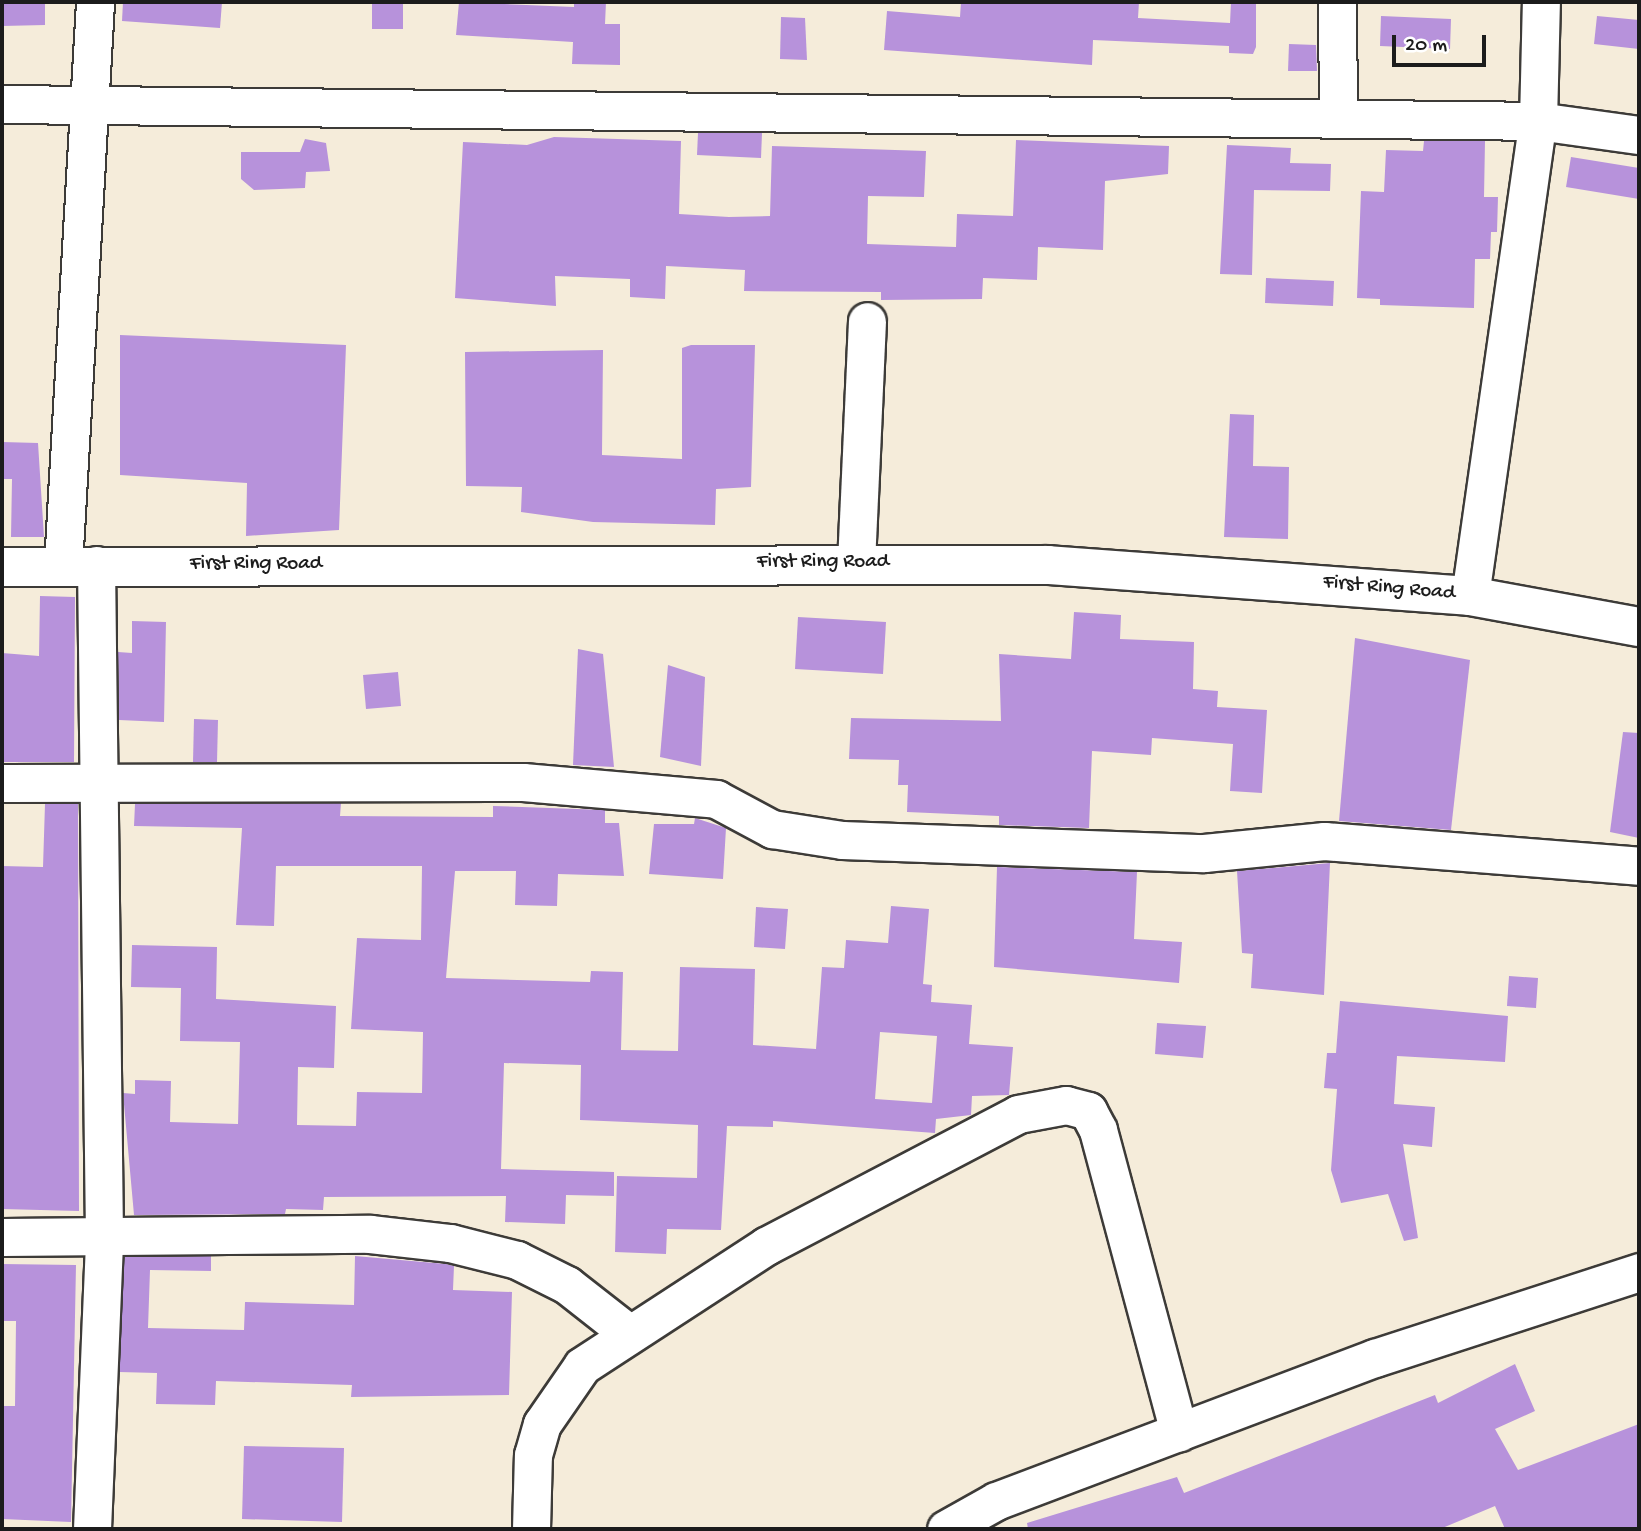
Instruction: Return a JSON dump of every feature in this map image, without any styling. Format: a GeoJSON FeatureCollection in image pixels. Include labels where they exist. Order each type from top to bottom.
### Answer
{"type":"FeatureCollection","features":[{"type":"Feature","properties":{"kind":"street"},"geometry":{"type":"LineString","coordinates":[[92,1529],[104,1237],[101,786],[80,566],[95,2]]}},
{"type":"Feature","properties":{"kind":"street"},"geometry":{"type":"LineString","coordinates":[[1337,2],[1338,118]]}},
{"type":"Feature","properties":{"kind":"street"},"geometry":{"type":"LineString","coordinates":[[1470,596],[1538,121],[1541,2]]}},
{"type":"Feature","properties":{"kind":"street"},"geometry":{"type":"LineString","coordinates":[[2,104],[1538,121],[1639,135]]}},
{"type":"Feature","properties":{"kind":"street"},"geometry":{"type":"LineString","coordinates":[[856,564],[867,321]]}},
{"type":"Feature","properties":{"kind":"street","name":"First Ring Road"},"geometry":{"type":"LineString","coordinates":[[2,567],[856,564],[1061,566],[1470,596],[1639,627]]}},
{"type":"Feature","properties":{"kind":"street"},"geometry":{"type":"LineString","coordinates":[[2,783],[101,786],[523,782],[716,799],[772,829],[842,840],[1204,853],[1324,841],[1639,866]]}},
{"type":"Feature","properties":{"kind":"street"},"geometry":{"type":"LineString","coordinates":[[531,1529],[533,1455],[542,1424],[582,1366],[627,1332],[766,1246],[1018,1115],[1066,1105],[1088,1111],[1098,1130],[1179,1432]]}},
{"type":"Feature","properties":{"kind":"street"},"geometry":{"type":"LineString","coordinates":[[2,1237],[370,1234],[450,1243],[517,1260],[566,1285],[627,1332]]}},
{"type":"Feature","properties":{"kind":"street"},"geometry":{"type":"LineString","coordinates":[[946,1529],[1002,1515],[1179,1432],[1375,1358],[1639,1272]]}},
{"type":"Feature","properties":{"kind":"building"},"geometry":{"type":"Polygon","coordinates":[[[2,2],[45,2],[45,25],[2,26],[2,2]]]}},
{"type":"Feature","properties":{"kind":"building"},"geometry":{"type":"Polygon","coordinates":[[[123,2],[222,2],[220,28],[122,21],[123,2]]]}},
{"type":"Feature","properties":{"kind":"building"},"geometry":{"type":"Polygon","coordinates":[[[372,2],[403,2],[403,29],[372,29],[372,2]]]}},
{"type":"Feature","properties":{"kind":"building"},"geometry":{"type":"Polygon","coordinates":[[[459,2],[574,7],[574,2],[606,2],[605,24],[620,24],[620,65],[572,64],[573,42],[456,35],[459,2]]]}},
{"type":"Feature","properties":{"kind":"building"},"geometry":{"type":"Polygon","coordinates":[[[961,2],[1139,2],[1138,18],[1230,23],[1231,2],[1256,2],[1256,47],[1253,54],[1229,53],[1229,46],[1093,40],[1092,65],[884,50],[887,11],[960,17],[961,2]]]}},
{"type":"Feature","properties":{"kind":"building"},"geometry":{"type":"Polygon","coordinates":[[[1381,16],[1451,19],[1450,49],[1380,46],[1381,16]]]}},
{"type":"Feature","properties":{"kind":"building"},"geometry":{"type":"Polygon","coordinates":[[[1597,16],[1639,20],[1639,49],[1594,44],[1597,16]]]}},
{"type":"Feature","properties":{"kind":"building"},"geometry":{"type":"Polygon","coordinates":[[[781,17],[805,18],[807,60],[780,59],[781,17]]]}},
{"type":"Feature","properties":{"kind":"building"},"geometry":{"type":"Polygon","coordinates":[[[1289,44],[1316,45],[1317,71],[1288,71],[1289,44]]]}},
{"type":"Feature","properties":{"kind":"building"},"geometry":{"type":"Polygon","coordinates":[[[698,133],[762,133],[761,158],[697,155],[698,133]]]}},
{"type":"Feature","properties":{"kind":"building"},"geometry":{"type":"Polygon","coordinates":[[[554,137],[681,141],[679,214],[729,217],[770,216],[772,146],[926,151],[924,197],[868,196],[867,244],[956,247],[957,214],[1013,216],[1016,140],[1169,146],[1168,174],[1105,181],[1103,250],[1038,247],[1037,280],[983,278],[982,299],[881,300],[881,292],[744,291],[745,270],[666,266],[665,299],[630,297],[630,279],[555,276],[556,306],[455,298],[463,142],[527,145],[554,137]]]}},
{"type":"Feature","properties":{"kind":"building"},"geometry":{"type":"Polygon","coordinates":[[[305,139],[326,143],[330,171],[306,172],[305,188],[254,190],[241,179],[241,152],[300,152],[305,139]]]}},
{"type":"Feature","properties":{"kind":"building"},"geometry":{"type":"Polygon","coordinates":[[[1424,141],[1485,141],[1484,197],[1498,197],[1497,232],[1491,232],[1490,259],[1475,259],[1474,308],[1380,305],[1380,299],[1357,298],[1361,191],[1384,192],[1386,150],[1423,151],[1424,141]]]}},
{"type":"Feature","properties":{"kind":"building"},"geometry":{"type":"Polygon","coordinates":[[[1227,145],[1291,148],[1290,163],[1331,164],[1330,191],[1254,190],[1252,275],[1220,274],[1227,145]]]}},
{"type":"Feature","properties":{"kind":"building"},"geometry":{"type":"Polygon","coordinates":[[[1571,157],[1639,168],[1639,199],[1566,187],[1571,157]]]}},
{"type":"Feature","properties":{"kind":"building"},"geometry":{"type":"Polygon","coordinates":[[[1266,278],[1334,281],[1333,306],[1265,303],[1266,278]]]}},
{"type":"Feature","properties":{"kind":"building"},"geometry":{"type":"Polygon","coordinates":[[[120,335],[346,345],[339,530],[246,536],[247,483],[120,475],[120,335]]]}},
{"type":"Feature","properties":{"kind":"building"},"geometry":{"type":"Polygon","coordinates":[[[691,345],[755,345],[751,487],[716,489],[715,525],[593,522],[521,512],[522,487],[466,486],[465,352],[603,350],[602,455],[682,459],[682,348],[691,345]]]}},
{"type":"Feature","properties":{"kind":"building"},"geometry":{"type":"Polygon","coordinates":[[[1230,414],[1254,415],[1253,466],[1289,467],[1288,539],[1224,537],[1230,414]]]}},
{"type":"Feature","properties":{"kind":"building"},"geometry":{"type":"Polygon","coordinates":[[[2,442],[38,443],[44,537],[11,537],[12,479],[2,479],[2,442]]]}},
{"type":"Feature","properties":{"kind":"building"},"geometry":{"type":"Polygon","coordinates":[[[40,596],[75,597],[74,762],[2,762],[2,653],[39,656],[40,596]]]}},
{"type":"Feature","properties":{"kind":"building"},"geometry":{"type":"Polygon","coordinates":[[[1074,612],[1121,615],[1120,639],[1194,642],[1193,689],[1218,691],[1217,707],[1267,710],[1262,793],[1230,791],[1233,744],[1152,738],[1151,755],[1092,751],[1089,828],[999,825],[999,816],[907,812],[908,785],[898,785],[899,760],[849,759],[851,718],[1001,721],[999,654],[1071,659],[1074,612]]]}},
{"type":"Feature","properties":{"kind":"building"},"geometry":{"type":"Polygon","coordinates":[[[798,617],[886,622],[883,674],[795,669],[798,617]]]}},
{"type":"Feature","properties":{"kind":"building"},"geometry":{"type":"Polygon","coordinates":[[[132,621],[166,622],[164,722],[119,720],[118,652],[132,653],[132,621]]]}},
{"type":"Feature","properties":{"kind":"building"},"geometry":{"type":"Polygon","coordinates":[[[1355,638],[1470,660],[1451,830],[1339,821],[1355,638]]]}},
{"type":"Feature","properties":{"kind":"building"},"geometry":{"type":"Polygon","coordinates":[[[578,649],[603,654],[614,767],[573,765],[578,649]]]}},
{"type":"Feature","properties":{"kind":"building"},"geometry":{"type":"Polygon","coordinates":[[[668,665],[705,677],[701,766],[660,757],[668,665]]]}},
{"type":"Feature","properties":{"kind":"building"},"geometry":{"type":"Polygon","coordinates":[[[398,672],[401,706],[366,709],[363,675],[398,672]]]}},
{"type":"Feature","properties":{"kind":"building"},"geometry":{"type":"Polygon","coordinates":[[[194,719],[218,720],[217,762],[193,762],[194,719]]]}},
{"type":"Feature","properties":{"kind":"building"},"geometry":{"type":"Polygon","coordinates":[[[1623,732],[1639,733],[1639,838],[1610,832],[1623,732]]]}},
{"type":"Feature","properties":{"kind":"building"},"geometry":{"type":"Polygon","coordinates":[[[341,803],[340,816],[493,817],[493,806],[605,810],[605,823],[619,823],[624,876],[558,874],[557,906],[515,905],[516,871],[455,871],[446,978],[590,982],[591,971],[623,972],[621,1050],[678,1051],[680,967],[755,969],[753,1045],[816,1049],[822,967],[844,968],[846,940],[888,943],[891,906],[929,909],[923,984],[932,985],[931,1002],[972,1005],[969,1044],[1013,1047],[1009,1095],[972,1096],[971,1115],[936,1119],[935,1133],[773,1121],[773,1127],[727,1126],[721,1230],[667,1229],[666,1254],[615,1252],[617,1176],[697,1178],[698,1125],[580,1120],[581,1065],[504,1063],[501,1169],[614,1172],[614,1196],[566,1195],[565,1224],[505,1222],[506,1196],[324,1197],[323,1210],[286,1209],[285,1214],[134,1215],[123,1093],[135,1094],[135,1080],[171,1081],[170,1122],[238,1124],[240,1042],[180,1041],[181,988],[131,987],[132,945],[217,947],[216,999],[336,1006],[334,1068],[298,1067],[297,1125],[356,1126],[357,1092],[422,1093],[423,1032],[351,1029],[357,938],[421,940],[422,866],[276,866],[274,926],[236,925],[242,828],[134,826],[135,804],[341,803]],[[880,1032],[875,1099],[932,1103],[937,1036],[880,1032]]]}},
{"type":"Feature","properties":{"kind":"building"},"geometry":{"type":"Polygon","coordinates":[[[45,804],[78,804],[79,1211],[2,1209],[2,866],[43,867],[45,804]]]}},
{"type":"Feature","properties":{"kind":"building"},"geometry":{"type":"Polygon","coordinates":[[[695,818],[726,828],[723,879],[649,874],[654,824],[694,824],[695,818]]]}},
{"type":"Feature","properties":{"kind":"building"},"geometry":{"type":"Polygon","coordinates":[[[1330,863],[1324,995],[1251,988],[1253,954],[1242,953],[1237,871],[1330,863]]]}},
{"type":"Feature","properties":{"kind":"building"},"geometry":{"type":"Polygon","coordinates":[[[997,867],[1137,872],[1134,939],[1182,942],[1179,983],[994,967],[997,867]]]}},
{"type":"Feature","properties":{"kind":"building"},"geometry":{"type":"Polygon","coordinates":[[[756,907],[788,909],[785,949],[754,947],[756,907]]]}},
{"type":"Feature","properties":{"kind":"building"},"geometry":{"type":"Polygon","coordinates":[[[1509,976],[1538,978],[1536,1008],[1507,1006],[1509,976]]]}},
{"type":"Feature","properties":{"kind":"building"},"geometry":{"type":"Polygon","coordinates":[[[1340,1001],[1508,1016],[1505,1062],[1397,1056],[1394,1104],[1435,1107],[1432,1147],[1403,1144],[1418,1238],[1404,1241],[1388,1194],[1341,1203],[1331,1170],[1337,1089],[1324,1088],[1327,1053],[1336,1053],[1340,1001]]]}},
{"type":"Feature","properties":{"kind":"building"},"geometry":{"type":"Polygon","coordinates":[[[1157,1023],[1206,1026],[1203,1058],[1155,1054],[1157,1023]]]}},
{"type":"Feature","properties":{"kind":"building"},"geometry":{"type":"Polygon","coordinates":[[[211,1256],[211,1271],[150,1270],[148,1328],[244,1330],[245,1302],[354,1305],[355,1256],[446,1264],[454,1266],[453,1290],[512,1292],[509,1395],[351,1397],[352,1385],[216,1381],[215,1405],[156,1404],[157,1373],[119,1372],[124,1257],[211,1256]]]}},
{"type":"Feature","properties":{"kind":"building"},"geometry":{"type":"Polygon","coordinates":[[[2,1264],[76,1265],[71,1522],[2,1519],[2,1406],[15,1406],[16,1321],[2,1321],[2,1264]]]}},
{"type":"Feature","properties":{"kind":"building"},"geometry":{"type":"Polygon","coordinates":[[[1515,1364],[1535,1411],[1495,1429],[1518,1470],[1639,1424],[1639,1529],[1505,1529],[1495,1506],[1440,1529],[1028,1529],[1027,1523],[1177,1477],[1184,1493],[1435,1395],[1438,1403],[1515,1364]]]}},
{"type":"Feature","properties":{"kind":"building"},"geometry":{"type":"Polygon","coordinates":[[[244,1446],[344,1448],[342,1522],[242,1519],[244,1446]]]}}]}
